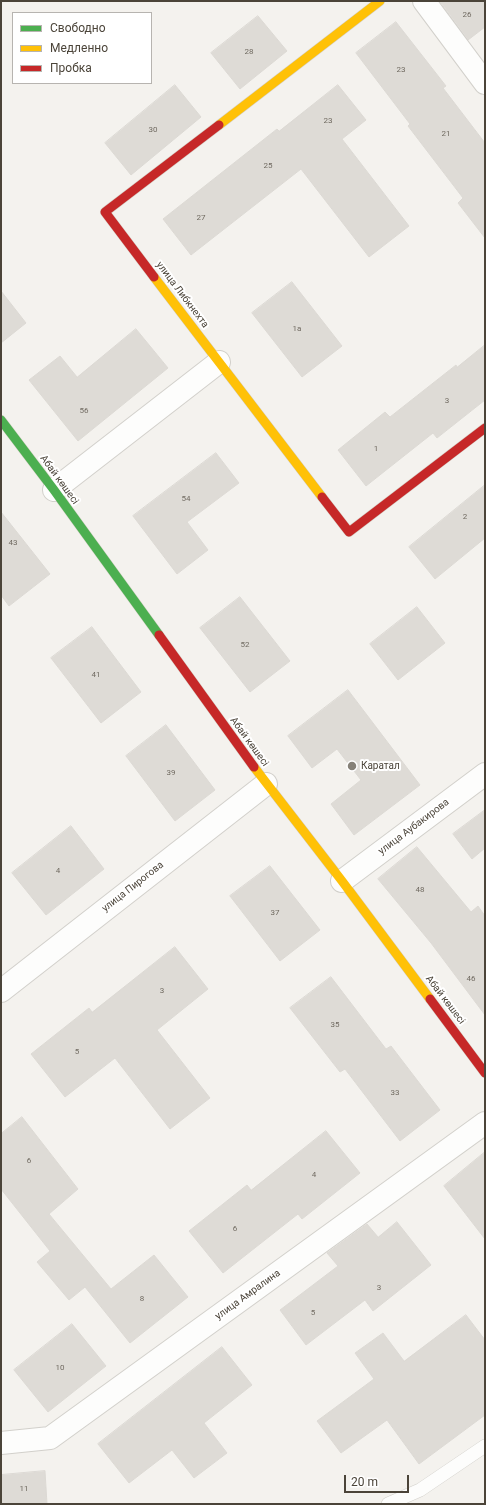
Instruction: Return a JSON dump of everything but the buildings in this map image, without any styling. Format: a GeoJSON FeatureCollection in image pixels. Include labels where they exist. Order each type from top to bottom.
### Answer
{"type":"FeatureCollection","features":[{"type":"Feature","properties":{"kind":"street","name":"улица Либкнехта"},"geometry":{"type":"LineString","coordinates":[[380,1],[105,212],[349,532],[485,428]]}},
{"type":"Feature","properties":{"kind":"street"},"geometry":{"type":"LineString","coordinates":[[424,1],[485,83]]}},
{"type":"Feature","properties":{"kind":"street"},"geometry":{"type":"LineString","coordinates":[[54,490],[219,362]]}},
{"type":"Feature","properties":{"kind":"street","name":"Абай көшесі"},"geometry":{"type":"LineString","coordinates":[[1,420],[54,490],[266,784],[342,881],[485,1073]]}},
{"type":"Feature","properties":{"kind":"street","name":"улица Аубакирова"},"geometry":{"type":"LineString","coordinates":[[342,881],[485,774]]}},
{"type":"Feature","properties":{"kind":"street","name":"улица Пирогова"},"geometry":{"type":"LineString","coordinates":[[1,991],[266,784]]}},
{"type":"Feature","properties":{"kind":"street","name":"улица Амралина"},"geometry":{"type":"LineString","coordinates":[[1,1443],[50,1438],[485,1123]]}},
{"type":"Feature","properties":{"kind":"lane"},"geometry":{"type":"LineString","coordinates":[[388,1504],[420,1490],[485,1446]]}},
{"type":"Feature","properties":{"kind":"traffic: fast"},"geometry":{"type":"LineString","coordinates":[[1,420],[54,490],[159,635]]}},
{"type":"Feature","properties":{"kind":"traffic: slow"},"geometry":{"type":"LineString","coordinates":[[219,125],[380,1]]}},
{"type":"Feature","properties":{"kind":"traffic: slow"},"geometry":{"type":"LineString","coordinates":[[154,277],[322,497]]}},
{"type":"Feature","properties":{"kind":"traffic: slow"},"geometry":{"type":"LineString","coordinates":[[254,767],[342,881],[430,999]]}},
{"type":"Feature","properties":{"kind":"traffic: jam"},"geometry":{"type":"LineString","coordinates":[[154,277],[105,212],[219,125]]}},
{"type":"Feature","properties":{"kind":"traffic: jam"},"geometry":{"type":"LineString","coordinates":[[322,497],[349,532],[485,428]]}},
{"type":"Feature","properties":{"kind":"traffic: jam"},"geometry":{"type":"LineString","coordinates":[[159,635],[254,767]]}},
{"type":"Feature","properties":{"kind":"traffic: jam"},"geometry":{"type":"LineString","coordinates":[[430,999],[485,1073]]}},
{"type":"Feature","properties":{"kind":"place","name":"Каратал"},"geometry":{"type":"Point","coordinates":[352,766]}}]}
